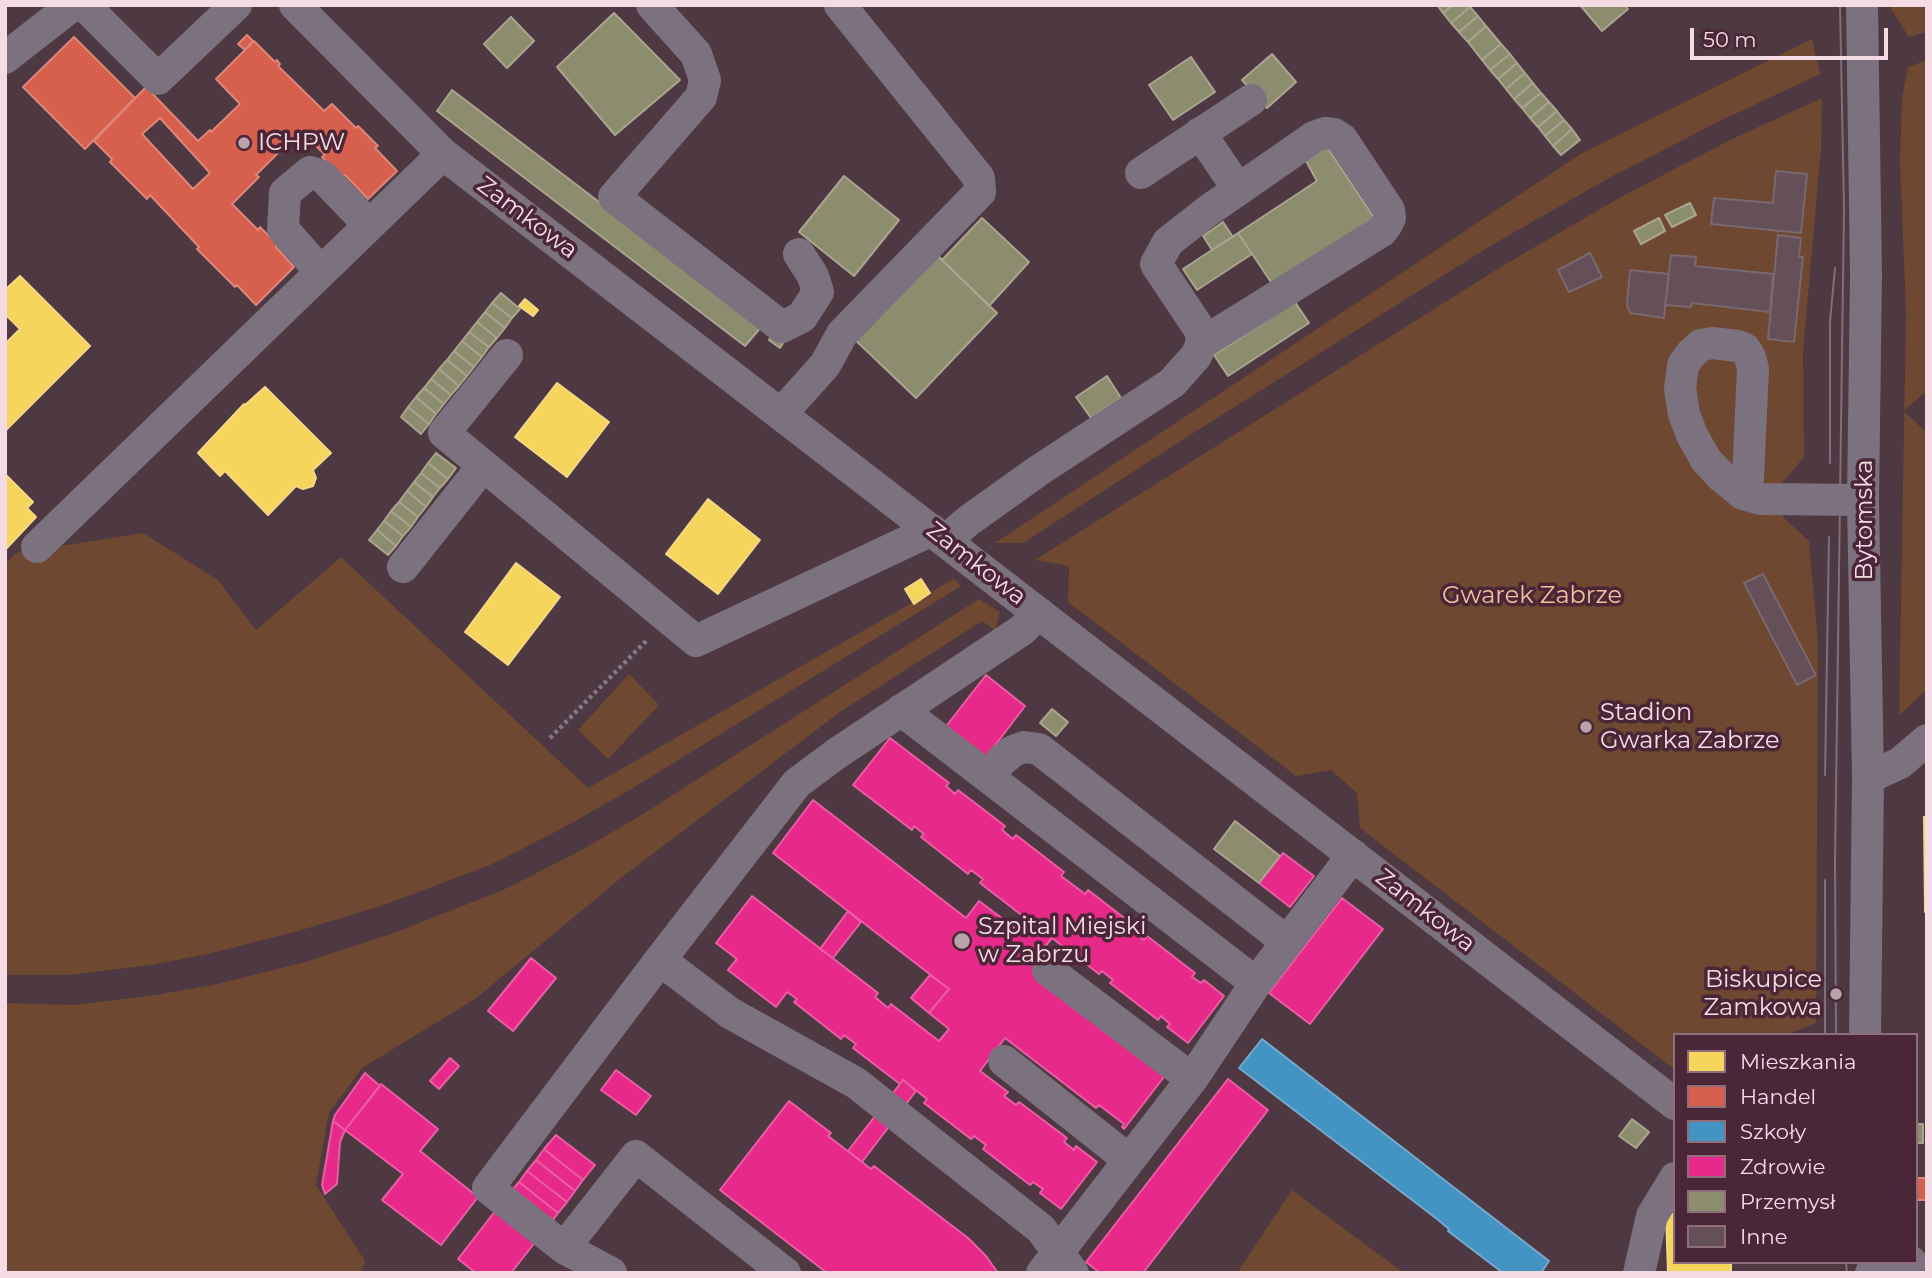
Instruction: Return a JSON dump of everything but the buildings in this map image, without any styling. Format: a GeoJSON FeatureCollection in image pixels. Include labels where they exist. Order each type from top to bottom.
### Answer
{"type":"FeatureCollection","features":[{"type":"Feature","properties":{"kind":"street"},"geometry":{"type":"LineString","coordinates":[[5,58],[73,5]]}},
{"type":"Feature","properties":{"kind":"street"},"geometry":{"type":"LineString","coordinates":[[84,5],[158,79],[236,5]]}},
{"type":"Feature","properties":{"kind":"street","name":"Zamkowa"},"geometry":{"type":"LineString","coordinates":[[295,5],[443,154],[1673,1102]]}},
{"type":"Feature","properties":{"kind":"street"},"geometry":{"type":"LineString","coordinates":[[652,5],[696,54],[705,80],[701,97],[614,197],[782,327],[802,317],[818,292],[813,276],[799,254]]}},
{"type":"Feature","properties":{"kind":"street"},"geometry":{"type":"LineString","coordinates":[[781,414],[825,365],[842,334],[980,192],[979,178],[840,5]]}},
{"type":"Feature","properties":{"kind":"street","name":"Bytomska"},"geometry":{"type":"LineString","coordinates":[[1861,5],[1866,275],[1863,500],[1868,778],[1865,1033]]}},
{"type":"Feature","properties":{"kind":"street"},"geometry":{"type":"LineString","coordinates":[[1141,173],[1251,100]]}},
{"type":"Feature","properties":{"kind":"street"},"geometry":{"type":"LineString","coordinates":[[1200,133],[1238,189]]}},
{"type":"Feature","properties":{"kind":"street"},"geometry":{"type":"LineString","coordinates":[[507,355],[444,433],[696,641],[968,521],[1172,383],[1196,356],[1202,343],[1382,231],[1391,218],[1383,200],[1342,139],[1325,133],[1314,137],[1238,189],[1168,242],[1156,264],[1200,330],[1202,343]]}},
{"type":"Feature","properties":{"kind":"street"},"geometry":{"type":"LineString","coordinates":[[37,547],[443,154]]}},
{"type":"Feature","properties":{"kind":"street"},"geometry":{"type":"LineString","coordinates":[[321,272],[283,229],[285,193],[310,172],[322,176],[369,225]]}},
{"type":"Feature","properties":{"kind":"street"},"geometry":{"type":"LineString","coordinates":[[403,567],[483,466]]}},
{"type":"Feature","properties":{"kind":"street"},"geometry":{"type":"LineString","coordinates":[[1743,494],[1760,499],[1863,500]]}},
{"type":"Feature","properties":{"kind":"street"},"geometry":{"type":"LineString","coordinates":[[611,1273],[564,1248],[488,1188],[797,783],[1022,630],[1039,613]]}},
{"type":"Feature","properties":{"kind":"street"},"geometry":{"type":"LineString","coordinates":[[901,710],[1256,983]]}},
{"type":"Feature","properties":{"kind":"street"},"geometry":{"type":"LineString","coordinates":[[1868,778],[1900,763],[1927,740]]}},
{"type":"Feature","properties":{"kind":"street"},"geometry":{"type":"LineString","coordinates":[[989,777],[1013,751],[1024,747],[1039,749],[1287,942]]}},
{"type":"Feature","properties":{"kind":"street"},"geometry":{"type":"LineString","coordinates":[[1058,1266],[1129,1160],[1192,1079],[1256,983],[1353,855]]}},
{"type":"Feature","properties":{"kind":"street"},"geometry":{"type":"LineString","coordinates":[[660,960],[730,1013],[856,1083],[1041,1229],[1058,1266]]}},
{"type":"Feature","properties":{"kind":"street"},"geometry":{"type":"LineString","coordinates":[[1048,970],[1192,1079]]}},
{"type":"Feature","properties":{"kind":"street"},"geometry":{"type":"LineString","coordinates":[[1004,1061],[1129,1160]]}},
{"type":"Feature","properties":{"kind":"street"},"geometry":{"type":"LineString","coordinates":[[564,1248],[636,1156],[785,1273]]}},
{"type":"Feature","properties":{"kind":"street"},"geometry":{"type":"LineString","coordinates":[[1639,1273],[1652,1216],[1673,1181]]}},
{"type":"Feature","properties":{"kind":"street"},"geometry":{"type":"LineString","coordinates":[[1871,1273],[1904,1264]]}},
{"type":"Feature","properties":{"kind":"path"},"geometry":{"type":"LineString","coordinates":[[550,738],[669,619]]}},
{"type":"Feature","properties":{"kind":"green space"},"geometry":{"type":"Polygon","coordinates":[[[1891,5],[1927,5],[1927,32],[1909,37],[1891,5]]]}},
{"type":"Feature","properties":{"kind":"green space"},"geometry":{"type":"Polygon","coordinates":[[[1812,39],[1820,74],[1609,178],[1492,245],[1023,543],[995,543],[1582,153],[1812,39]]]}},
{"type":"Feature","properties":{"kind":"green space"},"geometry":{"type":"Polygon","coordinates":[[[1927,60],[1927,390],[1904,411],[1906,313],[1900,160],[1902,98],[1908,67],[1927,60]]]}},
{"type":"Feature","properties":{"kind":"green space","name":"Gwarek Zabrze"},"geometry":{"type":"Polygon","coordinates":[[[1822,98],[1821,149],[1803,351],[1804,457],[1781,484],[1783,517],[1809,541],[1818,644],[1816,1023],[1790,1033],[1673,1033],[1673,1068],[1360,828],[1357,793],[1331,770],[1296,776],[1068,602],[1069,566],[1035,560],[1504,265],[1619,198],[1730,140],[1822,98]]]}},
{"type":"Feature","properties":{"kind":"green space"},"geometry":{"type":"Polygon","coordinates":[[[1904,411],[1927,433],[1927,689],[1899,716],[1904,411]]]}},
{"type":"Feature","properties":{"kind":"green space"},"geometry":{"type":"Polygon","coordinates":[[[143,533],[218,580],[256,630],[341,557],[588,788],[954,579],[961,586],[628,791],[490,865],[384,905],[295,932],[208,954],[151,965],[69,975],[5,975],[5,564],[16,553],[143,533]]]}},
{"type":"Feature","properties":{"kind":"green space"},"geometry":{"type":"Polygon","coordinates":[[[979,599],[1000,612],[995,630],[982,621],[840,712],[621,878],[475,999],[362,1068],[329,1113],[316,1185],[365,1261],[361,1273],[5,1273],[5,1003],[74,1005],[217,984],[305,962],[394,933],[503,890],[580,851],[643,814],[979,599]]]}},
{"type":"Feature","properties":{"kind":"green space"},"geometry":{"type":"Polygon","coordinates":[[[629,674],[659,705],[608,759],[578,730],[629,674]]]}},
{"type":"Feature","properties":{"kind":"green space"},"geometry":{"type":"Polygon","coordinates":[[[1292,1190],[1404,1273],[1237,1273],[1292,1190]]]}},
{"type":"Feature","properties":{"kind":"tram line"},"geometry":{"type":"LineString","coordinates":[[1836,1033],[1835,862],[1844,209],[1840,5]]}},
{"type":"Feature","properties":{"kind":"tram line"},"geometry":{"type":"LineString","coordinates":[[1830,463],[1830,322],[1835,268]]}},
{"type":"Feature","properties":{"kind":"tram line"},"geometry":{"type":"LineString","coordinates":[[1825,775],[1829,537]]}},
{"type":"Feature","properties":{"kind":"tram line"},"geometry":{"type":"LineString","coordinates":[[1825,880],[1825,1033]]}},
{"type":"Feature","properties":{"kind":"tram line"},"geometry":{"type":"LineString","coordinates":[[1846,1264],[1847,1273]]}},
{"type":"Feature","properties":{"kind":"tram line"},"geometry":{"type":"LineString","coordinates":[[1858,1264],[1859,1273]]}},
{"type":"Feature","properties":{"kind":"place","name":"ICHPW"},"geometry":{"type":"Point","coordinates":[244,143]}},
{"type":"Feature","properties":{"kind":"place","name":"Stadion Gwarka Zabrze"},"geometry":{"type":"Point","coordinates":[1586,727]}},
{"type":"Feature","properties":{"kind":"place","name":"Szpital Miejski w Zabrzu"},"geometry":{"type":"Point","coordinates":[962,941]}},
{"type":"Feature","properties":{"kind":"place","name":"Biskupice Zamkowa"},"geometry":{"type":"Point","coordinates":[1836,994]}}]}
